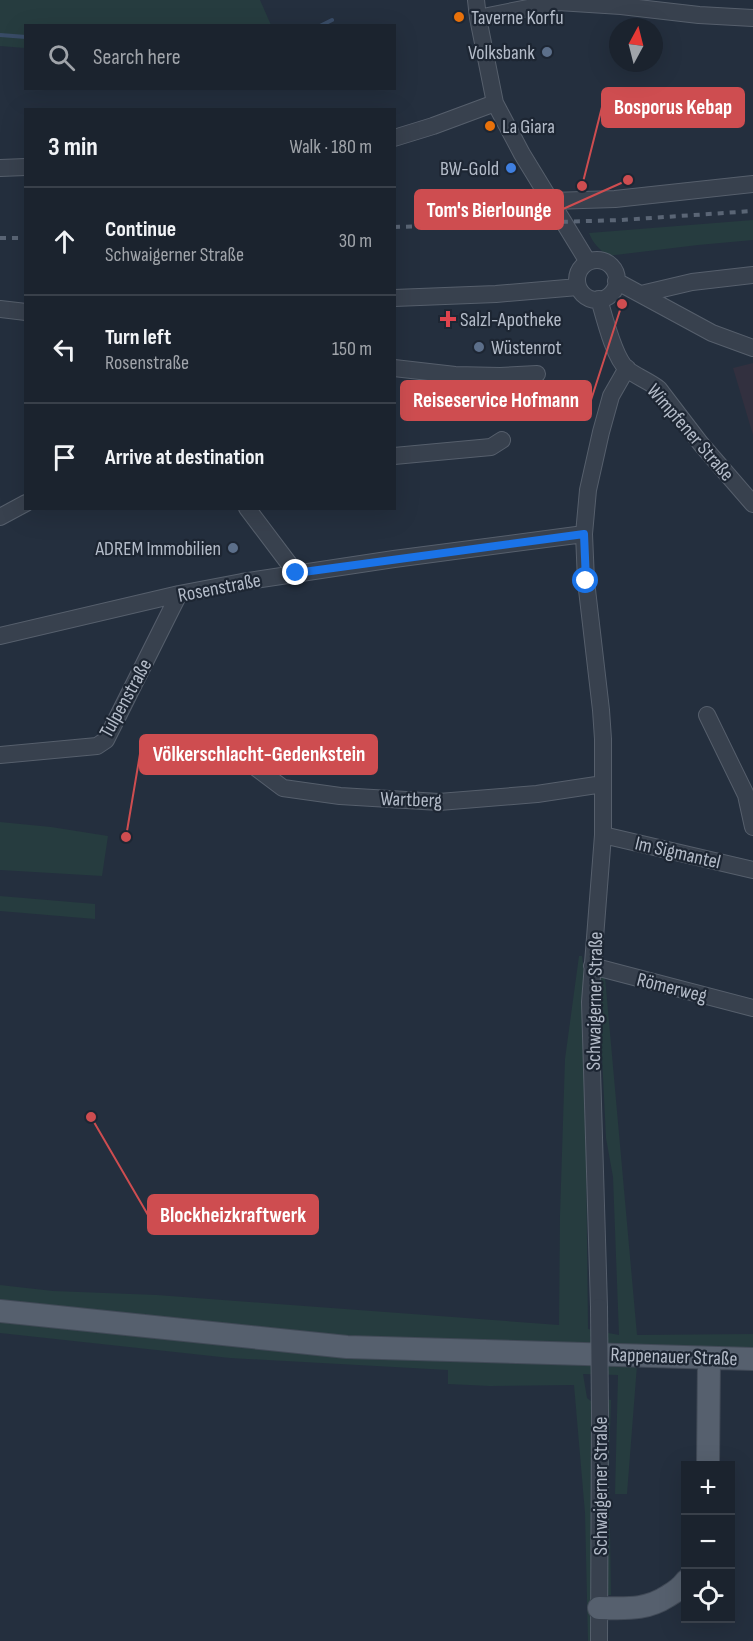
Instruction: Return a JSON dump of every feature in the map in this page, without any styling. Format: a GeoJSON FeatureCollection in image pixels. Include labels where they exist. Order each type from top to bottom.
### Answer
{"type":"FeatureCollection","features":[{"type":"Feature","properties":{"kind":"main road","name":"Rappenauer Straße"},"geometry":{"type":"LineString","coordinates":[[0,1311],[347,1347],[753,1359]]}},
{"type":"Feature","properties":{"kind":"main road"},"geometry":{"type":"LineString","coordinates":[[708,1461],[709,1358]]}},
{"type":"Feature","properties":{"kind":"main road"},"geometry":{"type":"LineString","coordinates":[[599,1608],[640,1608],[659,1602],[681,1588]]}},
{"type":"Feature","properties":{"kind":"street"},"geometry":{"type":"LineString","coordinates":[[476,0],[495,103],[522,154],[588,262]]}},
{"type":"Feature","properties":{"kind":"street"},"geometry":{"type":"LineString","coordinates":[[478,18],[558,2],[699,7],[753,18]]}},
{"type":"Feature","properties":{"kind":"street"},"geometry":{"type":"LineString","coordinates":[[396,137],[495,103]]}},
{"type":"Feature","properties":{"kind":"street"},"geometry":{"type":"LineString","coordinates":[[0,168],[24,167]]}},
{"type":"Feature","properties":{"kind":"street"},"geometry":{"type":"LineString","coordinates":[[551,201],[615,199],[753,184]]}},
{"type":"Feature","properties":{"kind":"street"},"geometry":{"type":"LineString","coordinates":[[601,261],[614,271],[616,281],[609,295],[594,299],[585,296],[579,287],[578,275],[588,262],[601,261]]}},
{"type":"Feature","properties":{"kind":"street"},"geometry":{"type":"LineString","coordinates":[[641,294],[692,282],[753,275]]}},
{"type":"Feature","properties":{"kind":"street"},"geometry":{"type":"LineString","coordinates":[[616,281],[712,333],[753,348]]}},
{"type":"Feature","properties":{"kind":"street"},"geometry":{"type":"LineString","coordinates":[[396,298],[496,294],[579,287]]}},
{"type":"Feature","properties":{"kind":"street"},"geometry":{"type":"LineString","coordinates":[[599,299],[620,361],[627,368]]}},
{"type":"Feature","properties":{"kind":"street"},"geometry":{"type":"LineString","coordinates":[[0,309],[24,312]]}},
{"type":"Feature","properties":{"kind":"street"},"geometry":{"type":"LineString","coordinates":[[396,368],[455,375],[537,374]]}},
{"type":"Feature","properties":{"kind":"street","name":"Wimpfener Straße"},"geometry":{"type":"LineString","coordinates":[[627,368],[659,389],[701,444],[753,504]]}},
{"type":"Feature","properties":{"kind":"street","name":"Schwaigerner Straße"},"geometry":{"type":"LineString","coordinates":[[599,1641],[599,1307],[590,1002],[603,835],[603,784],[601,710],[586,581],[584,534],[588,490],[601,432],[611,396],[627,368]]}},
{"type":"Feature","properties":{"kind":"street"},"geometry":{"type":"LineString","coordinates":[[396,456],[490,447],[502,440]]}},
{"type":"Feature","properties":{"kind":"street"},"geometry":{"type":"LineString","coordinates":[[0,517],[24,504]]}},
{"type":"Feature","properties":{"kind":"street"},"geometry":{"type":"LineString","coordinates":[[249,510],[296,573]]}},
{"type":"Feature","properties":{"kind":"street","name":"Rosenstraße"},"geometry":{"type":"LineString","coordinates":[[0,636],[179,594],[242,582],[584,534]]}},
{"type":"Feature","properties":{"kind":"street","name":"Tulpenstraße"},"geometry":{"type":"LineString","coordinates":[[0,755],[97,746],[106,740],[179,594]]}},
{"type":"Feature","properties":{"kind":"street"},"geometry":{"type":"LineString","coordinates":[[707,715],[746,795],[753,827]]}},
{"type":"Feature","properties":{"kind":"street","name":"Wartberg"},"geometry":{"type":"LineString","coordinates":[[231,749],[283,788],[340,796],[439,802],[537,794],[603,784]]}},
{"type":"Feature","properties":{"kind":"street","name":"Im Sigmantel"},"geometry":{"type":"LineString","coordinates":[[603,835],[753,870]]}},
{"type":"Feature","properties":{"kind":"street","name":"Römerweg"},"geometry":{"type":"LineString","coordinates":[[592,966],[753,1008]]}},
{"type":"Feature","properties":{"kind":"shaded area"},"geometry":{"type":"Polygon","coordinates":[[[753,363],[753,435],[733,368],[753,363]]]}},
{"type":"Feature","properties":{"kind":"green space"},"geometry":{"type":"Polygon","coordinates":[[[0,0],[260,0],[271,24],[24,24],[24,48],[0,46],[0,0]]]}},
{"type":"Feature","properties":{"kind":"green space"},"geometry":{"type":"Polygon","coordinates":[[[753,220],[753,240],[607,256],[595,244],[589,233],[753,220]]]}},
{"type":"Feature","properties":{"kind":"green space"},"geometry":{"type":"Polygon","coordinates":[[[0,822],[108,836],[102,876],[0,870],[0,822]]]}},
{"type":"Feature","properties":{"kind":"green space"},"geometry":{"type":"Polygon","coordinates":[[[0,896],[95,904],[95,919],[0,911],[0,896]]]}},
{"type":"Feature","properties":{"kind":"green space"},"geometry":{"type":"Polygon","coordinates":[[[579,956],[582,956],[584,971],[588,1329],[619,1335],[613,1177],[606,1138],[600,976],[605,977],[637,1335],[753,1334],[753,1351],[395,1339],[293,1332],[0,1304],[0,1285],[53,1291],[157,1295],[559,1325],[565,1059],[579,956]]]}},
{"type":"Feature","properties":{"kind":"green space"},"geometry":{"type":"Polygon","coordinates":[[[0,1320],[637,1365],[627,1494],[615,1494],[618,1375],[583,1374],[587,1398],[591,1401],[594,1641],[588,1641],[585,1513],[574,1385],[448,1384],[448,1370],[230,1358],[0,1333],[0,1320]]]}},
{"type":"Feature","properties":{"kind":"green space"},"geometry":{"type":"Polygon","coordinates":[[[607,1399],[611,1400],[609,1464],[611,1595],[607,1595],[607,1399]]]}},
{"type":"Feature","properties":{"kind":"waterway"},"geometry":{"type":"LineString","coordinates":[[324,24],[332,20]]}},
{"type":"Feature","properties":{"kind":"waterway"},"geometry":{"type":"LineString","coordinates":[[0,35],[24,37]]}},
{"type":"Feature","properties":{"kind":"railway"},"geometry":{"type":"LineString","coordinates":[[396,227],[621,220],[753,211]]}},
{"type":"Feature","properties":{"kind":"railway"},"geometry":{"type":"LineString","coordinates":[[0,238],[24,238]]}},
{"type":"Feature","properties":{"kind":"place","name":"Taverne Korfu"},"geometry":{"type":"Point","coordinates":[459,17]}},
{"type":"Feature","properties":{"kind":"place","name":"Volksbank"},"geometry":{"type":"Point","coordinates":[547,52]}},
{"type":"Feature","properties":{"kind":"place","name":"La Giara"},"geometry":{"type":"Point","coordinates":[490,126]}},
{"type":"Feature","properties":{"kind":"place","name":"BW-Gold"},"geometry":{"type":"Point","coordinates":[511,168]}},
{"type":"Feature","properties":{"kind":"place","name":"Tom's Bierlounge"},"geometry":{"type":"Point","coordinates":[628,180]}},
{"type":"Feature","properties":{"kind":"place","name":"Bosporus Kebap"},"geometry":{"type":"Point","coordinates":[582,186]}},
{"type":"Feature","properties":{"kind":"place","name":"Reiseservice Hofmann"},"geometry":{"type":"Point","coordinates":[622,304]}},
{"type":"Feature","properties":{"kind":"place","name":"Salzl-Apotheke"},"geometry":{"type":"Point","coordinates":[448,319]}},
{"type":"Feature","properties":{"kind":"place","name":"Wüstenrot"},"geometry":{"type":"Point","coordinates":[479,347]}},
{"type":"Feature","properties":{"kind":"place","name":"ADREM Immobilien"},"geometry":{"type":"Point","coordinates":[233,548]}},
{"type":"Feature","properties":{"kind":"place","name":"Völkerschlacht-Gedenkstein"},"geometry":{"type":"Point","coordinates":[126,837]}},
{"type":"Feature","properties":{"kind":"place","name":"Blockheizkraftwerk"},"geometry":{"type":"Point","coordinates":[91,1117]}},
{"type":"Feature","properties":{"kind":"route"},"geometry":{"type":"LineString","coordinates":[[296,573],[584,534],[586,581]]}}]}
